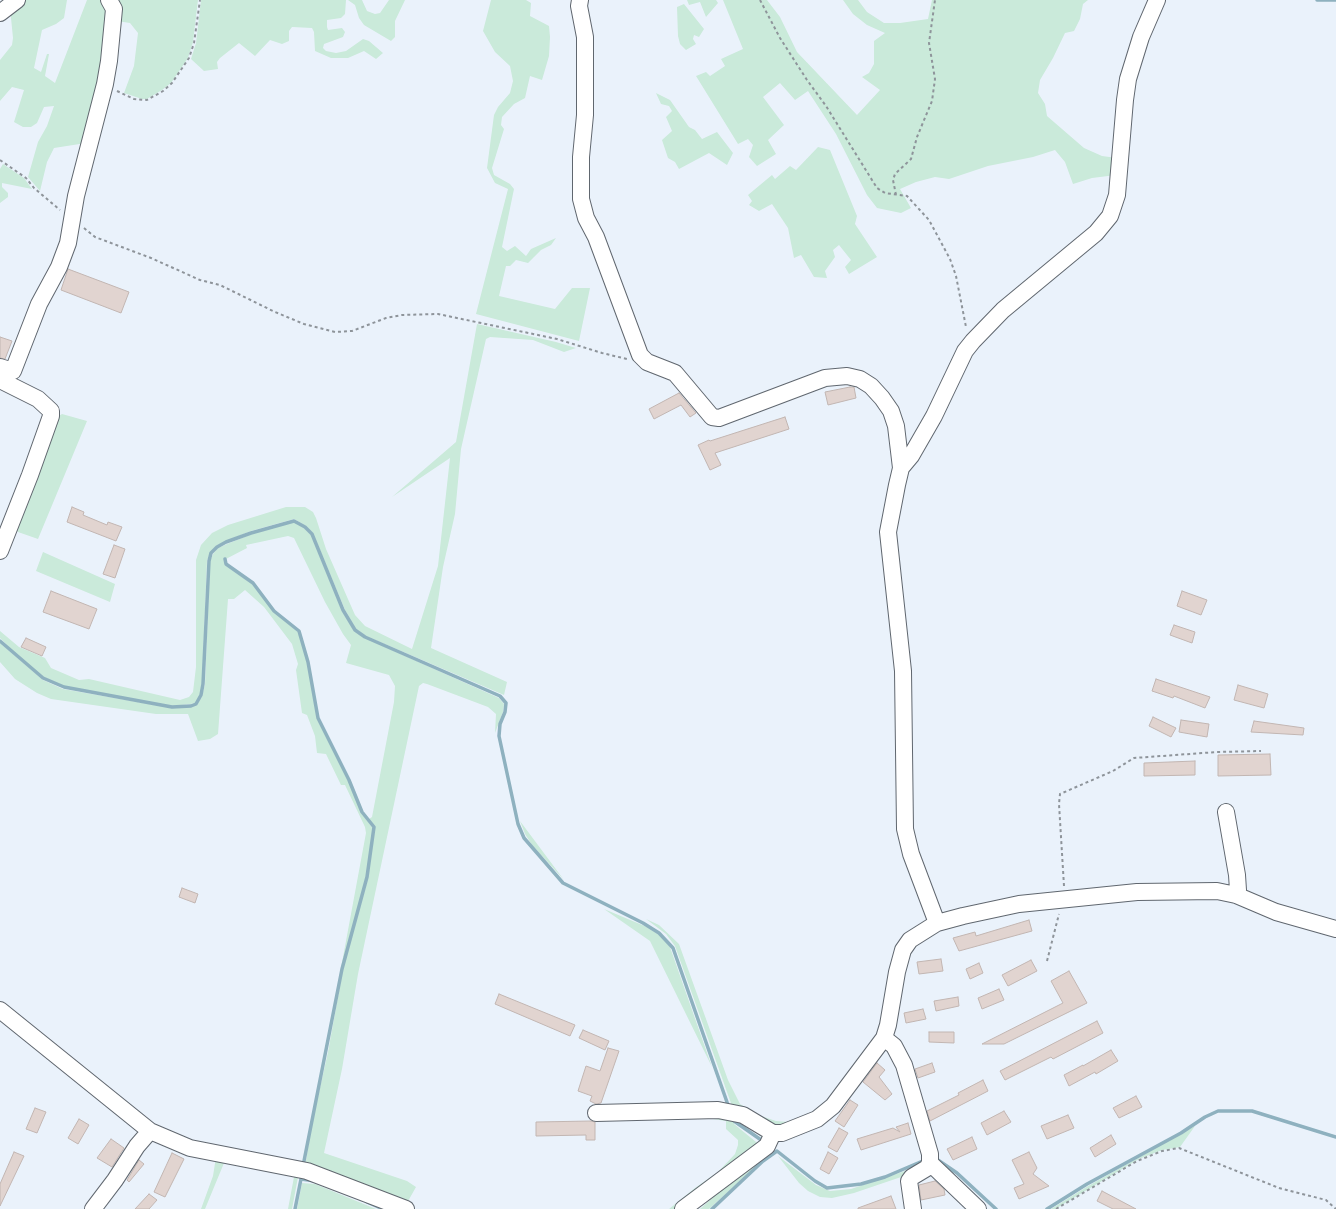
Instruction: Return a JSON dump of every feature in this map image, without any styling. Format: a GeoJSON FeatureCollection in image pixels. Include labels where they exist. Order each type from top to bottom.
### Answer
{"type":"FeatureCollection","features":[{"type":"Feature","properties":{"kind":"street"},"geometry":{"type":"LineString","coordinates":[[0,13],[17,0]]}},
{"type":"Feature","properties":{"kind":"street"},"geometry":{"type":"LineString","coordinates":[[0,367],[13,371],[39,304],[64,254],[76,196],[105,84],[114,21],[114,9],[109,0]]}},
{"type":"Feature","properties":{"kind":"street"},"geometry":{"type":"LineString","coordinates":[[580,0],[579,6],[585,37],[585,115],[581,157],[581,199],[586,218],[603,255],[640,355],[647,362],[675,373],[712,417],[719,418],[824,378],[847,376],[860,379],[871,386],[891,411],[896,426],[901,468],[888,532],[903,671],[905,829],[914,861],[937,923]]}},
{"type":"Feature","properties":{"kind":"street"},"geometry":{"type":"LineString","coordinates":[[901,468],[911,456],[934,416],[972,341],[1003,310],[1096,233],[1110,216],[1117,195],[1124,100],[1128,79],[1141,37],[1157,0]]}},
{"type":"Feature","properties":{"kind":"street"},"geometry":{"type":"LineString","coordinates":[[0,380],[38,399],[51,411],[51,416],[35,460],[0,551]]}},
{"type":"Feature","properties":{"kind":"street"},"geometry":{"type":"LineString","coordinates":[[1226,812],[1237,875],[1238,890],[1236,896]]}},
{"type":"Feature","properties":{"kind":"street"},"geometry":{"type":"LineString","coordinates":[[596,1113],[718,1110],[743,1116],[773,1133],[782,1133],[796,1129],[817,1119],[833,1106],[884,1038],[888,1026],[897,972],[903,950],[910,940],[937,923],[1019,904],[1166,890],[1217,891],[1236,896],[1276,912],[1336,929]]}},
{"type":"Feature","properties":{"kind":"street"},"geometry":{"type":"LineString","coordinates":[[0,1010],[150,1131],[190,1148],[307,1171],[406,1209]]}},
{"type":"Feature","properties":{"kind":"street"},"geometry":{"type":"LineString","coordinates":[[884,1038],[894,1046],[904,1066],[930,1154],[930,1163],[927,1168],[912,1177],[909,1181],[913,1209]]}},
{"type":"Feature","properties":{"kind":"street"},"geometry":{"type":"LineString","coordinates":[[93,1209],[115,1180],[137,1146],[150,1131]]}},
{"type":"Feature","properties":{"kind":"street"},"geometry":{"type":"LineString","coordinates":[[683,1209],[767,1146],[773,1133]]}},
{"type":"Feature","properties":{"kind":"street"},"geometry":{"type":"LineString","coordinates":[[930,1163],[978,1209]]}},
{"type":"Feature","properties":{"kind":"path"},"geometry":{"type":"LineString","coordinates":[[105,84],[121,93],[142,101],[155,97],[172,83],[182,72],[189,58],[194,43],[200,0]]}},
{"type":"Feature","properties":{"kind":"path"},"geometry":{"type":"LineString","coordinates":[[760,0],[780,38],[854,149],[877,188],[896,195],[907,196],[929,220],[945,247],[956,276],[963,314],[972,341]]}},
{"type":"Feature","properties":{"kind":"path"},"geometry":{"type":"LineString","coordinates":[[896,195],[894,180],[895,174],[911,159],[917,137],[932,102],[935,79],[932,51],[929,43],[935,0]]}},
{"type":"Feature","properties":{"kind":"path"},"geometry":{"type":"LineString","coordinates":[[0,160],[26,178],[54,206],[72,217],[95,237],[151,258],[200,280],[220,285],[304,324],[334,332],[352,331],[386,318],[402,315],[438,314],[557,339],[602,353],[647,362]]}},
{"type":"Feature","properties":{"kind":"path"},"geometry":{"type":"LineString","coordinates":[[1047,961],[1062,901],[1064,883],[1059,804],[1060,794],[1113,771],[1134,758],[1261,750]]}},
{"type":"Feature","properties":{"kind":"path"},"geometry":{"type":"LineString","coordinates":[[1056,1209],[1137,1161],[1162,1151],[1179,1148],[1279,1188],[1326,1200],[1336,1209]]}},
{"type":"Feature","properties":{"kind":"green space"},"geometry":{"type":"Polygon","coordinates":[[[23,0],[67,0],[64,18],[56,24],[42,30],[34,68],[41,72],[47,54],[49,54],[45,76],[55,83],[87,0],[103,0],[112,10],[86,143],[54,148],[47,162],[40,191],[28,177],[38,142],[47,126],[54,106],[44,107],[37,123],[31,127],[23,127],[14,122],[24,90],[12,87],[0,101],[0,60],[12,45],[13,38],[10,8],[23,0]]]}},
{"type":"Feature","properties":{"kind":"green space"},"geometry":{"type":"Polygon","coordinates":[[[113,0],[198,0],[193,42],[188,58],[171,83],[147,99],[142,99],[124,93],[134,66],[138,33],[130,23],[117,21],[113,0]]]}},
{"type":"Feature","properties":{"kind":"green space"},"geometry":{"type":"Polygon","coordinates":[[[201,0],[346,0],[345,14],[341,18],[327,20],[328,30],[342,28],[345,32],[343,37],[324,44],[323,48],[326,51],[336,53],[346,51],[363,39],[369,41],[383,53],[376,59],[364,51],[348,58],[331,58],[315,51],[314,32],[312,28],[292,27],[289,31],[289,41],[282,44],[270,40],[255,56],[239,43],[220,58],[217,62],[218,69],[204,71],[191,59],[196,43],[201,0]]]}},
{"type":"Feature","properties":{"kind":"green space"},"geometry":{"type":"Polygon","coordinates":[[[348,0],[362,0],[367,11],[375,14],[380,13],[389,0],[405,0],[395,21],[395,37],[391,41],[364,25],[359,18],[355,5],[348,0]]]}},
{"type":"Feature","properties":{"kind":"green space"},"geometry":{"type":"Polygon","coordinates":[[[491,0],[526,0],[531,3],[530,16],[549,26],[550,37],[549,56],[542,80],[530,76],[525,98],[514,104],[502,117],[501,125],[504,129],[492,168],[494,175],[510,184],[514,189],[502,247],[507,251],[515,246],[526,256],[531,249],[556,238],[551,245],[541,250],[528,263],[516,260],[510,266],[506,266],[499,296],[555,309],[572,288],[590,288],[579,341],[476,314],[508,189],[495,183],[487,168],[494,115],[498,107],[510,93],[513,81],[510,66],[495,52],[483,31],[491,0]]]}},
{"type":"Feature","properties":{"kind":"green space"},"geometry":{"type":"Polygon","coordinates":[[[687,0],[716,0],[718,3],[706,17],[700,2],[689,5],[687,0]]]}},
{"type":"Feature","properties":{"kind":"green space"},"geometry":{"type":"Polygon","coordinates":[[[723,0],[767,0],[780,17],[797,52],[857,115],[880,90],[862,77],[869,73],[874,64],[874,41],[885,33],[867,25],[853,14],[843,0],[858,0],[867,12],[884,23],[900,23],[928,19],[932,0],[1088,0],[1083,4],[1080,19],[1074,31],[1065,33],[1040,80],[1038,93],[1045,104],[1047,116],[1084,148],[1102,156],[1117,158],[1116,175],[1092,178],[1073,184],[1065,162],[1055,150],[1033,157],[988,166],[949,179],[935,177],[916,182],[900,189],[911,208],[901,213],[877,208],[867,195],[836,134],[808,91],[795,100],[780,83],[763,97],[784,125],[768,140],[776,154],[757,166],[749,157],[753,145],[748,139],[738,144],[696,76],[706,72],[710,76],[725,66],[721,59],[743,49],[723,0]]]}},
{"type":"Feature","properties":{"kind":"green space"},"geometry":{"type":"Polygon","coordinates":[[[684,4],[704,29],[699,37],[694,35],[693,39],[696,44],[686,50],[680,44],[678,36],[677,7],[684,4]]]}},
{"type":"Feature","properties":{"kind":"green space"},"geometry":{"type":"Polygon","coordinates":[[[656,93],[670,100],[689,127],[695,130],[702,139],[717,132],[733,153],[727,165],[709,153],[679,169],[675,162],[668,158],[662,140],[672,131],[666,117],[672,111],[669,106],[661,104],[656,93]]]}},
{"type":"Feature","properties":{"kind":"green space"},"geometry":{"type":"Polygon","coordinates":[[[818,147],[830,150],[857,216],[855,224],[877,257],[849,274],[845,267],[851,260],[839,245],[833,250],[835,257],[825,271],[827,278],[814,277],[801,255],[794,258],[788,228],[772,204],[759,211],[749,205],[752,201],[748,195],[772,175],[775,179],[790,166],[796,170],[818,147]]]}},
{"type":"Feature","properties":{"kind":"green space"},"geometry":{"type":"Polygon","coordinates":[[[3,164],[24,178],[32,189],[2,183],[2,187],[8,193],[8,197],[0,203],[0,169],[3,164]]]}},
{"type":"Feature","properties":{"kind":"green space"},"geometry":{"type":"Polygon","coordinates":[[[477,324],[576,348],[564,352],[533,340],[490,337],[486,339],[461,449],[455,514],[443,567],[431,648],[507,682],[504,695],[366,636],[356,629],[345,610],[313,533],[306,526],[294,519],[251,531],[226,541],[216,546],[210,553],[207,561],[202,684],[200,695],[195,703],[172,706],[64,686],[44,677],[24,662],[0,638],[0,631],[19,647],[45,658],[51,668],[79,680],[89,679],[180,700],[189,697],[193,692],[196,667],[196,560],[201,545],[212,533],[228,525],[286,507],[305,507],[313,512],[316,518],[326,549],[355,615],[365,626],[412,649],[438,566],[450,458],[392,497],[456,442],[477,324]]]}},
{"type":"Feature","properties":{"kind":"green space"},"geometry":{"type":"Polygon","coordinates":[[[62,414],[87,421],[38,539],[18,532],[15,528],[57,417],[62,414]]]}},
{"type":"Feature","properties":{"kind":"green space"},"geometry":{"type":"Polygon","coordinates":[[[294,522],[304,528],[311,535],[342,611],[354,631],[365,638],[499,698],[504,704],[503,712],[495,733],[496,714],[488,707],[427,684],[423,683],[419,686],[358,974],[342,1069],[324,1153],[407,1181],[416,1187],[407,1203],[305,1167],[311,1128],[328,1052],[343,969],[368,878],[375,827],[369,819],[372,817],[394,702],[395,686],[389,675],[346,663],[351,645],[325,602],[294,538],[288,536],[246,545],[247,548],[224,560],[225,565],[252,584],[273,611],[298,632],[307,662],[317,718],[348,780],[361,813],[373,828],[366,877],[341,968],[366,833],[365,827],[345,785],[341,785],[326,754],[317,753],[315,736],[307,715],[302,713],[296,670],[298,664],[292,644],[264,607],[245,590],[234,599],[228,599],[218,734],[210,739],[198,741],[188,714],[156,714],[51,699],[37,693],[15,679],[0,662],[0,643],[43,680],[63,689],[172,708],[191,707],[197,705],[202,696],[205,684],[210,561],[213,554],[218,548],[252,534],[294,522]]]}},
{"type":"Feature","properties":{"kind":"green space"},"geometry":{"type":"Polygon","coordinates":[[[43,552],[115,584],[110,602],[36,571],[43,552]]]}},
{"type":"Feature","properties":{"kind":"green space"},"geometry":{"type":"Polygon","coordinates":[[[520,821],[564,880],[532,845],[525,834],[520,821]]]}},
{"type":"Feature","properties":{"kind":"green space"},"geometry":{"type":"Polygon","coordinates":[[[604,909],[647,927],[661,936],[670,947],[712,1067],[650,941],[604,909]]]}},
{"type":"Feature","properties":{"kind":"green space"},"geometry":{"type":"Polygon","coordinates":[[[646,919],[659,925],[679,944],[728,1080],[740,1104],[761,1116],[776,1121],[800,1123],[778,1127],[732,1106],[675,946],[666,934],[646,919]]]}},
{"type":"Feature","properties":{"kind":"green space"},"geometry":{"type":"Polygon","coordinates":[[[732,1115],[768,1137],[767,1141],[744,1124],[734,1120],[734,1124],[761,1146],[677,1209],[669,1209],[718,1172],[735,1154],[738,1140],[726,1129],[726,1121],[713,1119],[669,1118],[732,1115]]]}},
{"type":"Feature","properties":{"kind":"green space"},"geometry":{"type":"Polygon","coordinates":[[[1195,1126],[1180,1147],[1162,1150],[1139,1159],[1055,1209],[1051,1209],[1088,1186],[1195,1126]]]}},
{"type":"Feature","properties":{"kind":"green space"},"geometry":{"type":"Polygon","coordinates":[[[772,1150],[774,1150],[709,1209],[700,1209],[721,1190],[772,1150]]]}},
{"type":"Feature","properties":{"kind":"green space"},"geometry":{"type":"Polygon","coordinates":[[[778,1156],[816,1185],[830,1191],[851,1189],[908,1170],[904,1176],[854,1193],[832,1198],[820,1197],[808,1191],[799,1183],[778,1156]]]}},
{"type":"Feature","properties":{"kind":"green space"},"geometry":{"type":"Polygon","coordinates":[[[216,1157],[249,1164],[224,1163],[205,1209],[201,1209],[213,1176],[216,1157]]]}},
{"type":"Feature","properties":{"kind":"green space"},"geometry":{"type":"Polygon","coordinates":[[[268,1168],[316,1178],[298,1177],[292,1209],[288,1209],[294,1177],[290,1173],[268,1168]]]}},
{"type":"Feature","properties":{"kind":"green space"},"geometry":{"type":"Polygon","coordinates":[[[302,1183],[315,1184],[376,1209],[297,1209],[302,1183]]]}},
{"type":"Feature","properties":{"kind":"building"},"geometry":{"type":"Polygon","coordinates":[[[68,269],[129,292],[121,313],[61,290],[68,269]]]}},
{"type":"Feature","properties":{"kind":"building"},"geometry":{"type":"Polygon","coordinates":[[[0,337],[12,341],[5,359],[0,358],[0,337]]]}},
{"type":"Feature","properties":{"kind":"building"},"geometry":{"type":"Polygon","coordinates":[[[854,387],[856,398],[828,405],[825,392],[854,387]]]}},
{"type":"Feature","properties":{"kind":"building"},"geometry":{"type":"Polygon","coordinates":[[[679,393],[696,413],[690,417],[681,405],[654,419],[649,409],[679,393]]]}},
{"type":"Feature","properties":{"kind":"building"},"geometry":{"type":"Polygon","coordinates":[[[785,417],[789,429],[715,453],[721,465],[710,470],[698,445],[709,440],[710,441],[785,417]]]}},
{"type":"Feature","properties":{"kind":"building"},"geometry":{"type":"Polygon","coordinates":[[[72,507],[84,512],[83,515],[107,525],[108,522],[122,527],[116,541],[67,522],[72,507]]]}},
{"type":"Feature","properties":{"kind":"building"},"geometry":{"type":"Polygon","coordinates":[[[114,545],[125,549],[115,578],[103,574],[114,545]]]}},
{"type":"Feature","properties":{"kind":"building"},"geometry":{"type":"Polygon","coordinates":[[[51,591],[97,609],[89,629],[43,612],[51,591]]]}},
{"type":"Feature","properties":{"kind":"building"},"geometry":{"type":"Polygon","coordinates":[[[1182,591],[1207,600],[1201,615],[1177,606],[1182,591]]]}},
{"type":"Feature","properties":{"kind":"building"},"geometry":{"type":"Polygon","coordinates":[[[1174,625],[1195,632],[1192,643],[1170,635],[1174,625]]]}},
{"type":"Feature","properties":{"kind":"building"},"geometry":{"type":"Polygon","coordinates":[[[26,638],[46,647],[42,656],[21,647],[26,638]]]}},
{"type":"Feature","properties":{"kind":"building"},"geometry":{"type":"Polygon","coordinates":[[[1156,679],[1210,697],[1205,708],[1174,696],[1173,698],[1152,691],[1156,679]]]}},
{"type":"Feature","properties":{"kind":"building"},"geometry":{"type":"Polygon","coordinates":[[[1238,685],[1268,694],[1264,708],[1234,700],[1238,685]]]}},
{"type":"Feature","properties":{"kind":"building"},"geometry":{"type":"Polygon","coordinates":[[[1153,717],[1176,728],[1171,737],[1149,726],[1153,717]]]}},
{"type":"Feature","properties":{"kind":"building"},"geometry":{"type":"Polygon","coordinates":[[[1181,720],[1209,724],[1207,737],[1179,732],[1181,720]]]}},
{"type":"Feature","properties":{"kind":"building"},"geometry":{"type":"Polygon","coordinates":[[[1254,721],[1304,728],[1303,735],[1251,732],[1254,721]]]}},
{"type":"Feature","properties":{"kind":"building"},"geometry":{"type":"Polygon","coordinates":[[[1270,754],[1271,775],[1218,776],[1218,755],[1270,754]]]}},
{"type":"Feature","properties":{"kind":"building"},"geometry":{"type":"Polygon","coordinates":[[[1195,761],[1195,775],[1144,776],[1144,763],[1195,761]]]}},
{"type":"Feature","properties":{"kind":"building"},"geometry":{"type":"Polygon","coordinates":[[[182,888],[198,894],[195,903],[179,897],[182,888]]]}},
{"type":"Feature","properties":{"kind":"building"},"geometry":{"type":"Polygon","coordinates":[[[1029,920],[1032,931],[959,951],[953,938],[975,932],[976,936],[1029,920]]]}},
{"type":"Feature","properties":{"kind":"building"},"geometry":{"type":"Polygon","coordinates":[[[941,959],[943,971],[919,974],[917,962],[941,959]]]}},
{"type":"Feature","properties":{"kind":"building"},"geometry":{"type":"Polygon","coordinates":[[[1031,960],[1037,971],[1008,986],[1002,975],[1031,960]]]}},
{"type":"Feature","properties":{"kind":"building"},"geometry":{"type":"Polygon","coordinates":[[[979,963],[983,973],[970,979],[966,969],[979,963]]]}},
{"type":"Feature","properties":{"kind":"building"},"geometry":{"type":"Polygon","coordinates":[[[1069,971],[1087,1003],[1004,1044],[982,1044],[1063,1003],[1051,981],[1069,971]]]}},
{"type":"Feature","properties":{"kind":"building"},"geometry":{"type":"Polygon","coordinates":[[[999,989],[1004,1000],[982,1009],[978,998],[999,989]]]}},
{"type":"Feature","properties":{"kind":"building"},"geometry":{"type":"Polygon","coordinates":[[[499,994],[575,1025],[570,1036],[495,1004],[499,994]]]}},
{"type":"Feature","properties":{"kind":"building"},"geometry":{"type":"Polygon","coordinates":[[[958,997],[959,1006],[936,1011],[934,1001],[958,997]]]}},
{"type":"Feature","properties":{"kind":"building"},"geometry":{"type":"Polygon","coordinates":[[[923,1009],[926,1019],[906,1023],[904,1013],[923,1009]]]}},
{"type":"Feature","properties":{"kind":"building"},"geometry":{"type":"Polygon","coordinates":[[[1097,1021],[1103,1033],[1053,1059],[1051,1057],[1005,1080],[1000,1071],[1097,1021]]]}},
{"type":"Feature","properties":{"kind":"building"},"geometry":{"type":"Polygon","coordinates":[[[583,1030],[609,1041],[605,1050],[579,1038],[583,1030]]]}},
{"type":"Feature","properties":{"kind":"building"},"geometry":{"type":"Polygon","coordinates":[[[929,1032],[954,1032],[954,1043],[929,1042],[929,1032]]]}},
{"type":"Feature","properties":{"kind":"building"},"geometry":{"type":"Polygon","coordinates":[[[608,1048],[619,1051],[601,1103],[596,1104],[590,1101],[592,1096],[578,1091],[586,1066],[600,1071],[608,1048]]]}},
{"type":"Feature","properties":{"kind":"building"},"geometry":{"type":"Polygon","coordinates":[[[1111,1050],[1118,1061],[1096,1074],[1095,1072],[1069,1086],[1064,1075],[1111,1050]]]}},
{"type":"Feature","properties":{"kind":"building"},"geometry":{"type":"Polygon","coordinates":[[[877,1063],[885,1070],[879,1077],[892,1094],[885,1100],[863,1082],[877,1063]]]}},
{"type":"Feature","properties":{"kind":"building"},"geometry":{"type":"Polygon","coordinates":[[[932,1063],[935,1072],[918,1078],[915,1069],[932,1063]]]}},
{"type":"Feature","properties":{"kind":"building"},"geometry":{"type":"Polygon","coordinates":[[[983,1080],[988,1091],[930,1121],[927,1111],[959,1095],[958,1093],[983,1080]]]}},
{"type":"Feature","properties":{"kind":"building"},"geometry":{"type":"Polygon","coordinates":[[[1136,1096],[1142,1107],[1119,1118],[1113,1108],[1136,1096]]]}},
{"type":"Feature","properties":{"kind":"building"},"geometry":{"type":"Polygon","coordinates":[[[850,1100],[858,1105],[844,1127],[835,1121],[850,1100]]]}},
{"type":"Feature","properties":{"kind":"building"},"geometry":{"type":"Polygon","coordinates":[[[35,1108],[46,1112],[37,1133],[26,1129],[35,1108]]]}},
{"type":"Feature","properties":{"kind":"building"},"geometry":{"type":"Polygon","coordinates":[[[1004,1111],[1011,1122],[987,1135],[981,1123],[1004,1111]]]}},
{"type":"Feature","properties":{"kind":"building"},"geometry":{"type":"Polygon","coordinates":[[[1068,1115],[1074,1128],[1047,1139],[1041,1126],[1068,1115]]]}},
{"type":"Feature","properties":{"kind":"building"},"geometry":{"type":"Polygon","coordinates":[[[79,1119],[89,1125],[78,1144],[68,1138],[79,1119]]]}},
{"type":"Feature","properties":{"kind":"building"},"geometry":{"type":"Polygon","coordinates":[[[536,1122],[595,1122],[595,1140],[586,1140],[586,1135],[536,1136],[536,1122]]]}},
{"type":"Feature","properties":{"kind":"building"},"geometry":{"type":"Polygon","coordinates":[[[908,1123],[911,1134],[861,1150],[857,1139],[893,1128],[900,1132],[896,1127],[908,1123]]]}},
{"type":"Feature","properties":{"kind":"building"},"geometry":{"type":"Polygon","coordinates":[[[839,1128],[848,1133],[837,1152],[828,1147],[839,1128]]]}},
{"type":"Feature","properties":{"kind":"building"},"geometry":{"type":"Polygon","coordinates":[[[1111,1135],[1116,1144],[1095,1157],[1090,1148],[1111,1135]]]}},
{"type":"Feature","properties":{"kind":"building"},"geometry":{"type":"Polygon","coordinates":[[[972,1137],[977,1149],[953,1160],[947,1149],[972,1137]]]}},
{"type":"Feature","properties":{"kind":"building"},"geometry":{"type":"Polygon","coordinates":[[[111,1139],[124,1148],[112,1167],[97,1158],[111,1139]]]}},
{"type":"Feature","properties":{"kind":"building"},"geometry":{"type":"Polygon","coordinates":[[[14,1152],[24,1156],[0,1206],[0,1184],[14,1152]]]}},
{"type":"Feature","properties":{"kind":"building"},"geometry":{"type":"Polygon","coordinates":[[[828,1152],[838,1158],[829,1174],[820,1169],[828,1152]]]}},
{"type":"Feature","properties":{"kind":"building"},"geometry":{"type":"Polygon","coordinates":[[[1029,1152],[1037,1168],[1033,1174],[1049,1186],[1019,1199],[1014,1188],[1024,1184],[1012,1160],[1029,1152]]]}},
{"type":"Feature","properties":{"kind":"building"},"geometry":{"type":"Polygon","coordinates":[[[172,1153],[184,1159],[165,1197],[154,1192],[172,1153]]]}},
{"type":"Feature","properties":{"kind":"building"},"geometry":{"type":"Polygon","coordinates":[[[139,1160],[144,1164],[129,1182],[127,1180],[139,1160]]]}},
{"type":"Feature","properties":{"kind":"building"},"geometry":{"type":"Polygon","coordinates":[[[935,1181],[944,1189],[945,1195],[921,1200],[919,1185],[935,1181]]]}},
{"type":"Feature","properties":{"kind":"building"},"geometry":{"type":"Polygon","coordinates":[[[1102,1191],[1136,1209],[1113,1209],[1097,1201],[1102,1191]]]}},
{"type":"Feature","properties":{"kind":"building"},"geometry":{"type":"Polygon","coordinates":[[[149,1194],[157,1200],[149,1209],[135,1209],[149,1194]]]}},
{"type":"Feature","properties":{"kind":"building"},"geometry":{"type":"Polygon","coordinates":[[[891,1196],[896,1209],[858,1209],[858,1208],[891,1196]]]}},
{"type":"Feature","properties":{"kind":"waterway"},"geometry":{"type":"LineString","coordinates":[[1317,0],[1336,0]]}},
{"type":"Feature","properties":{"kind":"waterway"},"geometry":{"type":"LineString","coordinates":[[0,641],[43,678],[64,687],[172,707],[191,706],[196,704],[201,695],[203,684],[209,561],[211,553],[217,547],[226,542],[251,533],[294,521],[305,527],[312,534],[343,610],[355,630],[365,637],[500,696],[506,703],[505,712],[500,724],[499,736],[518,824],[524,838],[563,883],[643,923],[659,933],[673,948],[728,1105]]}},
{"type":"Feature","properties":{"kind":"waterway"},"geometry":{"type":"LineString","coordinates":[[225,559],[226,564],[253,583],[274,611],[299,631],[308,662],[318,718],[349,780],[362,812],[374,827],[367,877],[342,969],[303,1166]]}},
{"type":"Feature","properties":{"kind":"waterway"},"geometry":{"type":"LineString","coordinates":[[1047,1209],[1087,1184],[1181,1133],[1205,1117],[1218,1111],[1252,1111],[1336,1137]]}},
{"type":"Feature","properties":{"kind":"waterway"},"geometry":{"type":"LineString","coordinates":[[734,1121],[764,1142]]}},
{"type":"Feature","properties":{"kind":"waterway"},"geometry":{"type":"LineString","coordinates":[[712,1209],[763,1161],[777,1151],[815,1181],[827,1188],[861,1184],[885,1177],[925,1160]]}},
{"type":"Feature","properties":{"kind":"waterway"},"geometry":{"type":"LineString","coordinates":[[935,1158],[957,1173],[996,1209]]}},
{"type":"Feature","properties":{"kind":"waterway"},"geometry":{"type":"LineString","coordinates":[[295,1209],[301,1179],[315,1181]]}},
{"type":"Feature","properties":{"kind":"waterway"},"geometry":{"type":"LineString","coordinates":[[367,1202],[383,1209]]}}]}
